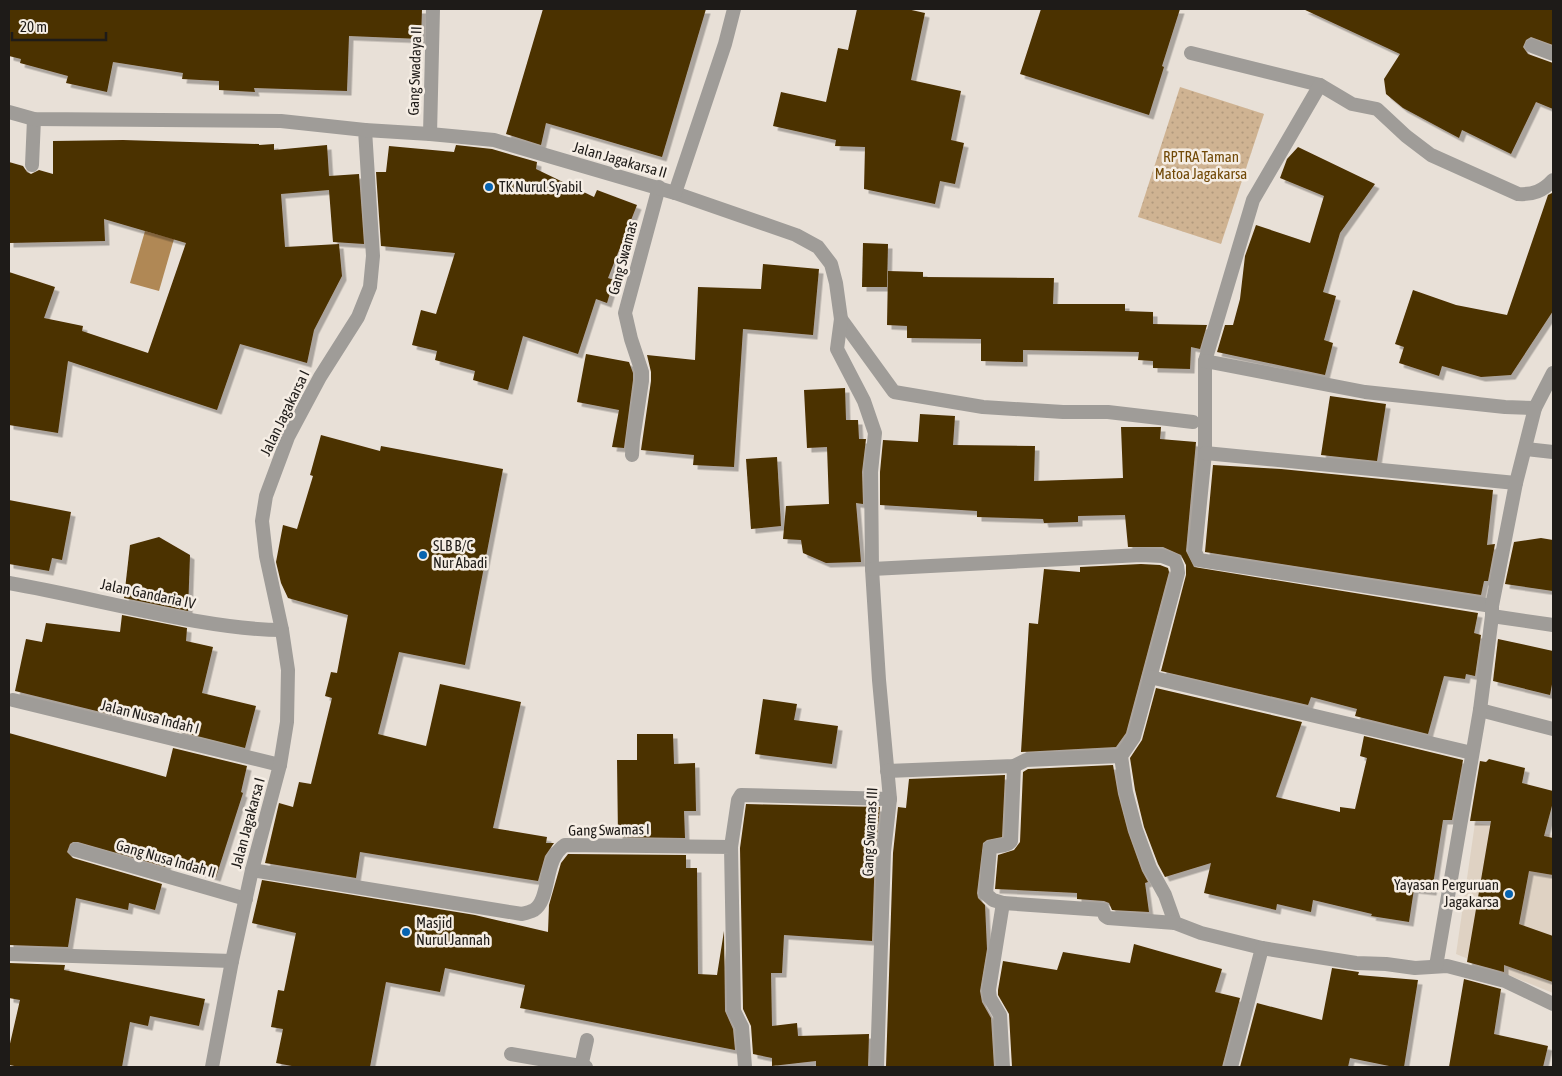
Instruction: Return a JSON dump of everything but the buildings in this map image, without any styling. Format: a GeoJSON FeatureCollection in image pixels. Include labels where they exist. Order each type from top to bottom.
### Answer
{"type":"FeatureCollection","features":[{"type":"Feature","properties":{"kind":"street","name":"Gang Swadaya II"},"geometry":{"type":"LineString","coordinates":[[430,134],[433,9]]}},
{"type":"Feature","properties":{"kind":"street","name":"Jalan Jagakarsa II"},"geometry":{"type":"LineString","coordinates":[[365,130],[494,140],[675,193],[726,44],[734,9]]}},
{"type":"Feature","properties":{"kind":"street"},"geometry":{"type":"LineString","coordinates":[[1532,46],[1553,54]]}},
{"type":"Feature","properties":{"kind":"street"},"geometry":{"type":"LineString","coordinates":[[1191,53],[1320,85],[1352,104],[1377,109],[1406,136],[1431,155],[1518,194],[1530,195],[1540,191],[1553,180]]}},
{"type":"Feature","properties":{"kind":"street"},"geometry":{"type":"LineString","coordinates":[[1320,85],[1253,200],[1205,361],[1205,453],[1195,552],[1199,560],[1492,611],[1553,624]]}},
{"type":"Feature","properties":{"kind":"street"},"geometry":{"type":"LineString","coordinates":[[9,112],[34,119],[281,121],[365,130]]}},
{"type":"Feature","properties":{"kind":"street"},"geometry":{"type":"LineString","coordinates":[[32,165],[34,119]]}},
{"type":"Feature","properties":{"kind":"street","name":"Jalan Jagakarsa I"},"geometry":{"type":"LineString","coordinates":[[212,1067],[232,961],[252,870],[280,765],[287,722],[288,670],[282,630],[266,556],[262,521],[266,496],[288,437],[320,377],[358,317],[370,287],[373,256],[365,130]]}},
{"type":"Feature","properties":{"kind":"street","name":"Gang Swamas"},"geometry":{"type":"LineString","coordinates":[[632,455],[642,372],[625,313],[659,187]]}},
{"type":"Feature","properties":{"kind":"street"},"geometry":{"type":"LineString","coordinates":[[675,193],[796,235],[818,247],[831,264],[836,283],[841,319],[894,392],[983,407],[1063,412],[1108,412],[1193,422]]}},
{"type":"Feature","properties":{"kind":"street","name":"Gang Swamas III"},"geometry":{"type":"LineString","coordinates":[[841,319],[837,349],[864,401],[875,433],[871,472],[872,569],[879,680],[890,799],[884,852],[877,1067]]}},
{"type":"Feature","properties":{"kind":"street"},"geometry":{"type":"LineString","coordinates":[[1205,361],[1365,392],[1505,408],[1535,408]]}},
{"type":"Feature","properties":{"kind":"street"},"geometry":{"type":"LineString","coordinates":[[1436,966],[1480,710],[1492,611],[1516,483],[1535,408],[1553,373]]}},
{"type":"Feature","properties":{"kind":"street"},"geometry":{"type":"LineString","coordinates":[[1526,449],[1553,452]]}},
{"type":"Feature","properties":{"kind":"street"},"geometry":{"type":"LineString","coordinates":[[1205,453],[1516,483]]}},
{"type":"Feature","properties":{"kind":"street"},"geometry":{"type":"LineString","coordinates":[[872,569],[1141,555],[1162,556],[1174,561],[1178,573],[1134,737],[1121,756],[1126,792],[1136,830],[1150,868],[1165,896],[1175,923]]}},
{"type":"Feature","properties":{"kind":"street","name":"Jalan Gandaria IV"},"geometry":{"type":"LineString","coordinates":[[9,583],[56,591],[169,616],[256,630],[282,630]]}},
{"type":"Feature","properties":{"kind":"street"},"geometry":{"type":"LineString","coordinates":[[1150,678],[1472,753]]}},
{"type":"Feature","properties":{"kind":"street","name":"Jalan Nusa Indah I"},"geometry":{"type":"LineString","coordinates":[[13,700],[280,765]]}},
{"type":"Feature","properties":{"kind":"street"},"geometry":{"type":"LineString","coordinates":[[1480,710],[1553,729]]}},
{"type":"Feature","properties":{"kind":"street"},"geometry":{"type":"LineString","coordinates":[[888,771],[1014,766],[1026,760],[1121,756]]}},
{"type":"Feature","properties":{"kind":"street"},"geometry":{"type":"LineString","coordinates":[[1014,766],[1011,841],[1007,845],[990,848],[989,852],[986,894],[993,900],[1003,903],[1102,910],[1108,918],[1175,923],[1201,933],[1262,948],[1356,963],[1386,964],[1415,968],[1447,966],[1505,981],[1553,1004]]}},
{"type":"Feature","properties":{"kind":"street"},"geometry":{"type":"LineString","coordinates":[[744,1067],[742,1027],[734,1011],[731,847],[738,800],[741,795],[890,799]]}},
{"type":"Feature","properties":{"kind":"street","name":"Gang Swamas I"},"geometry":{"type":"LineString","coordinates":[[252,870],[522,914],[535,909],[541,900],[557,850],[566,845],[731,847]]}},
{"type":"Feature","properties":{"kind":"street","name":"Gang Nusa Indah II"},"geometry":{"type":"LineString","coordinates":[[76,850],[246,899]]}},
{"type":"Feature","properties":{"kind":"street"},"geometry":{"type":"LineString","coordinates":[[1003,903],[989,990],[990,998],[1000,1015],[1003,1067]]}},
{"type":"Feature","properties":{"kind":"street"},"geometry":{"type":"LineString","coordinates":[[1231,1067],[1262,948]]}},
{"type":"Feature","properties":{"kind":"street"},"geometry":{"type":"LineString","coordinates":[[9,954],[232,961]]}},
{"type":"Feature","properties":{"kind":"street"},"geometry":{"type":"LineString","coordinates":[[581,1067],[587,1040]]}},
{"type":"Feature","properties":{"kind":"street"},"geometry":{"type":"LineString","coordinates":[[510,1054],[542,1064],[586,1067]]}},
{"type":"Feature","properties":{"kind":"shaded area"},"geometry":{"type":"Polygon","coordinates":[[[145,231],[174,239],[159,291],[130,283],[145,231]]]}},
{"type":"Feature","properties":{"kind":"shaded area","name":"Yayasan Perguruan Jagakarsa"},"geometry":{"type":"Polygon","coordinates":[[[1475,823],[1553,835],[1553,993],[1456,954],[1475,823]]]}},
{"type":"Feature","properties":{"kind":"green space","name":"RPTRA Taman Matoa Jagakarsa"},"geometry":{"type":"Polygon","coordinates":[[[1180,87],[1264,114],[1221,244],[1138,217],[1180,87]]]}},
{"type":"Feature","properties":{"kind":"place","name":"TK Nurul Syabil"},"geometry":{"type":"Point","coordinates":[489,187]}},
{"type":"Feature","properties":{"kind":"place","name":"SLB B/C Nur Abadi"},"geometry":{"type":"Point","coordinates":[423,555]}},
{"type":"Feature","properties":{"kind":"place","name":"Yayasan Perguruan Jagakarsa"},"geometry":{"type":"Point","coordinates":[1509,894]}},
{"type":"Feature","properties":{"kind":"place","name":"Masjid Nurul Jannah"},"geometry":{"type":"Point","coordinates":[406,932]}}]}
